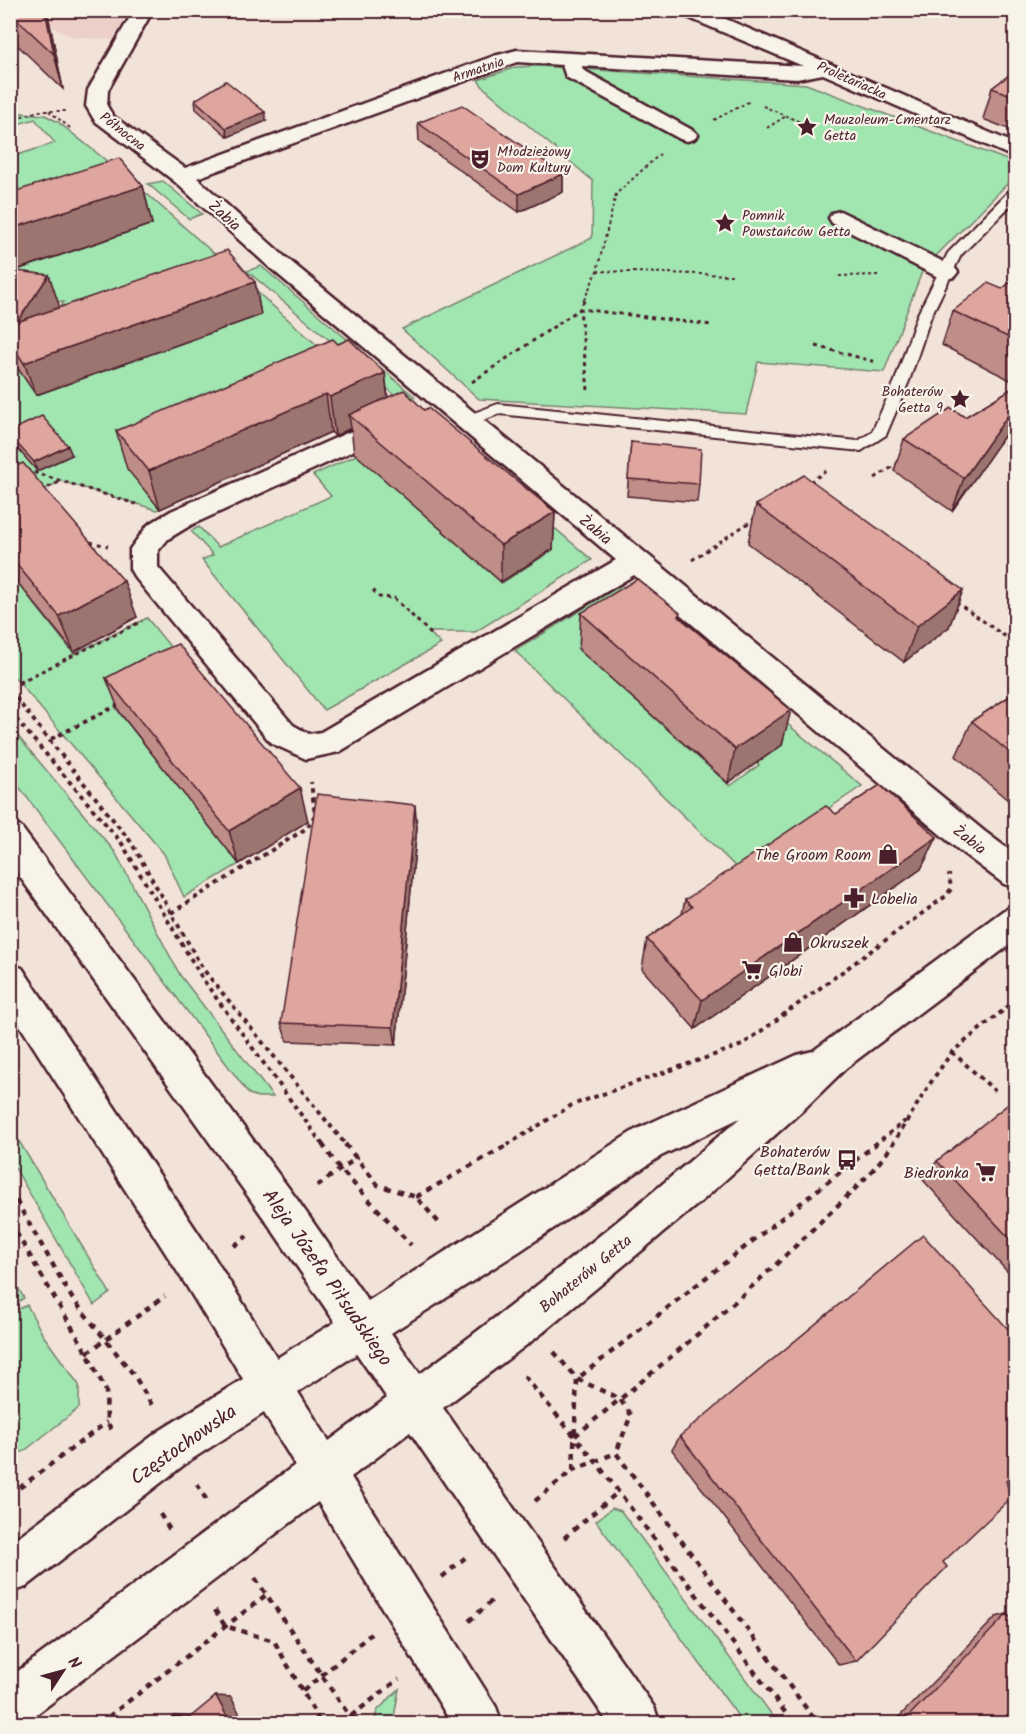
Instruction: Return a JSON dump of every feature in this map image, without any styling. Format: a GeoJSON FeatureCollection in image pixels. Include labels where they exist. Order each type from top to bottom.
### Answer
{"type":"FeatureCollection","features":[{"type":"Feature","properties":{"kind":"street","name":"Północna"},"geometry":{"type":"LineString","coordinates":[[144,10],[98,90],[94,102],[96,110],[106,120],[182,176]]}},
{"type":"Feature","properties":{"kind":"street","name":"Proletariacka"},"geometry":{"type":"LineString","coordinates":[[687,10],[825,68],[1016,153]]}},
{"type":"Feature","properties":{"kind":"street","name":"Armatnia"},"geometry":{"type":"LineString","coordinates":[[182,176],[501,60],[532,55],[797,73],[825,68]]}},
{"type":"Feature","properties":{"kind":"street"},"geometry":{"type":"LineString","coordinates":[[571,58],[573,73],[687,135]]}},
{"type":"Feature","properties":{"kind":"street","name":"Żabia"},"geometry":{"type":"LineString","coordinates":[[182,176],[276,261],[635,562],[972,841],[1016,874]]}},
{"type":"Feature","properties":{"kind":"street"},"geometry":{"type":"LineString","coordinates":[[840,218],[946,272]]}},
{"type":"Feature","properties":{"kind":"street"},"geometry":{"type":"LineString","coordinates":[[443,400],[181,518],[158,532],[144,549],[144,569],[172,606],[282,734],[306,747],[328,742],[635,562]]}},
{"type":"Feature","properties":{"kind":"street","name":"Aleja Józefa Piłsudskiego"},"geometry":{"type":"LineString","coordinates":[[10,837],[363,1327],[637,1724]]}},
{"type":"Feature","properties":{"kind":"street","name":"Bohaterów Getta"},"geometry":{"type":"LineString","coordinates":[[323,1472],[527,1320],[691,1186],[791,1097],[833,1056],[1016,920]]}},
{"type":"Feature","properties":{"kind":"street"},"geometry":{"type":"LineString","coordinates":[[10,980],[200,1271],[479,1724]]}},
{"type":"Feature","properties":{"kind":"street","name":"Bohaterów Getta"},"geometry":{"type":"LineString","coordinates":[[363,1327],[648,1143],[833,1056]]}},
{"type":"Feature","properties":{"kind":"street","name":"Częstochowska"},"geometry":{"type":"LineString","coordinates":[[10,1571],[174,1446],[363,1327]]}},
{"type":"Feature","properties":{"kind":"street"},"geometry":{"type":"LineString","coordinates":[[10,1706],[323,1472]]}},
{"type":"Feature","properties":{"kind":"lane"},"geometry":{"type":"LineString","coordinates":[[468,421],[498,409],[861,446],[878,435],[924,316],[955,253],[1016,192]]}},
{"type":"Feature","properties":{"kind":"path"},"geometry":{"type":"LineString","coordinates":[[591,419],[580,309],[597,271],[616,194],[675,140],[797,73]]}},
{"type":"Feature","properties":{"kind":"path"},"geometry":{"type":"LineString","coordinates":[[763,106],[814,128]]}},
{"type":"Feature","properties":{"kind":"path"},"geometry":{"type":"LineString","coordinates":[[10,120],[39,111],[96,110]]}},
{"type":"Feature","properties":{"kind":"path"},"geometry":{"type":"LineString","coordinates":[[767,128],[786,116]]}},
{"type":"Feature","properties":{"kind":"path"},"geometry":{"type":"LineString","coordinates":[[597,271],[733,275]]}},
{"type":"Feature","properties":{"kind":"path"},"geometry":{"type":"LineString","coordinates":[[443,400],[505,361],[580,309],[712,325]]}},
{"type":"Feature","properties":{"kind":"path"},"geometry":{"type":"LineString","coordinates":[[816,346],[905,370]]}},
{"type":"Feature","properties":{"kind":"path"},"geometry":{"type":"LineString","coordinates":[[996,440],[1016,448]]}},
{"type":"Feature","properties":{"kind":"path"},"geometry":{"type":"LineString","coordinates":[[875,478],[903,460]]}},
{"type":"Feature","properties":{"kind":"path"},"geometry":{"type":"LineString","coordinates":[[21,469],[181,518]]}},
{"type":"Feature","properties":{"kind":"path"},"geometry":{"type":"LineString","coordinates":[[807,484],[830,469]]}},
{"type":"Feature","properties":{"kind":"path"},"geometry":{"type":"LineString","coordinates":[[39,492],[61,481]]}},
{"type":"Feature","properties":{"kind":"path"},"geometry":{"type":"LineString","coordinates":[[45,489],[52,497]]}},
{"type":"Feature","properties":{"kind":"path"},"geometry":{"type":"LineString","coordinates":[[659,582],[759,516]]}},
{"type":"Feature","properties":{"kind":"path"},"geometry":{"type":"LineString","coordinates":[[85,536],[92,544],[144,549]]}},
{"type":"Feature","properties":{"kind":"path"},"geometry":{"type":"LineString","coordinates":[[373,590],[380,597],[394,598],[461,664]]}},
{"type":"Feature","properties":{"kind":"path"},"geometry":{"type":"LineString","coordinates":[[950,597],[1016,644]]}},
{"type":"Feature","properties":{"kind":"path"},"geometry":{"type":"LineString","coordinates":[[172,606],[10,689],[131,842],[203,969],[378,1185],[416,1197],[456,1269]]}},
{"type":"Feature","properties":{"kind":"path"},"geometry":{"type":"LineString","coordinates":[[51,739],[125,701]]}},
{"type":"Feature","properties":{"kind":"path"},"geometry":{"type":"LineString","coordinates":[[10,712],[120,842],[204,981],[340,1169],[456,1269]]}},
{"type":"Feature","properties":{"kind":"path"},"geometry":{"type":"LineString","coordinates":[[171,913],[307,828],[315,815],[306,747]]}},
{"type":"Feature","properties":{"kind":"path"},"geometry":{"type":"LineString","coordinates":[[416,1197],[465,1171],[572,1105],[742,1045],[946,896],[951,889],[944,862],[972,841]]}},
{"type":"Feature","properties":{"kind":"path"},"geometry":{"type":"LineString","coordinates":[[574,1436],[620,1400],[760,1279],[827,1217],[893,1147],[908,1119],[952,1052],[1016,1000]]}},
{"type":"Feature","properties":{"kind":"path"},"geometry":{"type":"LineString","coordinates":[[952,1052],[995,1091]]}},
{"type":"Feature","properties":{"kind":"path"},"geometry":{"type":"LineString","coordinates":[[573,1470],[577,1379],[908,1119]]}},
{"type":"Feature","properties":{"kind":"path"},"geometry":{"type":"LineString","coordinates":[[303,1691],[573,1470],[616,1453],[631,1414],[620,1400],[577,1379],[527,1320]]}},
{"type":"Feature","properties":{"kind":"path"},"geometry":{"type":"LineString","coordinates":[[496,1344],[596,1462],[794,1724]]}},
{"type":"Feature","properties":{"kind":"path"},"geometry":{"type":"LineString","coordinates":[[10,1495],[107,1422]]}},
{"type":"Feature","properties":{"kind":"path"},"geometry":{"type":"LineString","coordinates":[[616,1453],[818,1724]]}},
{"type":"Feature","properties":{"kind":"path"},"geometry":{"type":"LineString","coordinates":[[351,1716],[435,1651],[529,1566],[618,1492]]}},
{"type":"Feature","properties":{"kind":"path"},"geometry":{"type":"LineString","coordinates":[[99,1724],[266,1595]]}},
{"type":"Feature","properties":{"kind":"shaded area"},"geometry":{"type":"Polygon","coordinates":[[[47,11],[141,11],[113,40],[73,37],[41,21],[47,11]]]}},
{"type":"Feature","properties":{"kind":"green space"},"geometry":{"type":"Polygon","coordinates":[[[538,66],[806,84],[1015,163],[1015,176],[923,269],[884,372],[758,362],[746,414],[479,399],[402,329],[592,238],[593,181],[483,87],[478,80],[516,67],[538,66]]]}},
{"type":"Feature","properties":{"kind":"green space"},"geometry":{"type":"Polygon","coordinates":[[[11,112],[45,115],[58,122],[138,186],[354,378],[128,469],[160,509],[61,481],[33,495],[10,516],[10,356],[35,345],[64,302],[15,297],[11,272],[152,224],[11,235],[11,157],[55,143],[35,119],[11,126],[11,112]],[[260,315],[46,386],[50,390],[260,315]]]}},
{"type":"Feature","properties":{"kind":"green space"},"geometry":{"type":"Polygon","coordinates":[[[163,181],[202,214],[189,219],[148,184],[163,181]]]}},
{"type":"Feature","properties":{"kind":"green space"},"geometry":{"type":"Polygon","coordinates":[[[261,266],[415,397],[403,402],[247,271],[261,266]]]}},
{"type":"Feature","properties":{"kind":"green space"},"geometry":{"type":"Polygon","coordinates":[[[428,422],[376,472],[502,583],[553,550],[545,520],[592,560],[475,632],[429,632],[441,644],[324,710],[202,560],[213,555],[191,531],[199,527],[218,547],[331,496],[313,475],[428,422]]]}},
{"type":"Feature","properties":{"kind":"green space"},"geometry":{"type":"Polygon","coordinates":[[[10,573],[74,654],[147,618],[188,669],[115,707],[239,864],[184,897],[164,854],[11,673],[10,573]]]}},
{"type":"Feature","properties":{"kind":"green space"},"geometry":{"type":"Polygon","coordinates":[[[621,585],[675,630],[604,630],[577,648],[730,786],[759,765],[756,763],[782,745],[767,707],[862,786],[738,869],[515,651],[621,585]]]}},
{"type":"Feature","properties":{"kind":"green space"},"geometry":{"type":"Polygon","coordinates":[[[11,728],[115,852],[180,975],[273,1097],[258,1097],[249,1094],[11,776],[11,728]]]}},
{"type":"Feature","properties":{"kind":"green space"},"geometry":{"type":"Polygon","coordinates":[[[10,1126],[110,1293],[94,1305],[11,1161],[10,1126]]]}},
{"type":"Feature","properties":{"kind":"green space"},"geometry":{"type":"Polygon","coordinates":[[[10,1273],[24,1298],[13,1305],[15,1311],[27,1305],[43,1335],[79,1385],[79,1408],[23,1452],[11,1452],[10,1273]]]}},
{"type":"Feature","properties":{"kind":"green space"},"geometry":{"type":"Polygon","coordinates":[[[612,1508],[621,1511],[778,1723],[743,1723],[596,1521],[612,1508]]]}},
{"type":"Feature","properties":{"kind":"green space"},"geometry":{"type":"Polygon","coordinates":[[[399,1689],[393,1723],[374,1723],[377,1711],[399,1689]]]}},
{"type":"Feature","properties":{"kind":"building"},"geometry":{"type":"Polygon","coordinates":[[[10,10],[45,10],[54,54],[10,13],[10,10]]]}},
{"type":"Feature","properties":{"kind":"building"},"geometry":{"type":"Polygon","coordinates":[[[1016,70],[1016,97],[992,88],[1016,70]]]}},
{"type":"Feature","properties":{"kind":"building"},"geometry":{"type":"Polygon","coordinates":[[[226,81],[265,112],[226,128],[195,100],[226,81]]]}},
{"type":"Feature","properties":{"kind":"building"},"geometry":{"type":"Polygon","coordinates":[[[462,105],[563,174],[519,194],[418,123],[462,105]]]}},
{"type":"Feature","properties":{"kind":"building"},"geometry":{"type":"Polygon","coordinates":[[[119,158],[143,186],[10,229],[10,193],[119,158]]]}},
{"type":"Feature","properties":{"kind":"building"},"geometry":{"type":"Polygon","coordinates":[[[227,250],[255,282],[24,363],[10,342],[10,270],[49,275],[17,322],[227,250]]]}},
{"type":"Feature","properties":{"kind":"building"},"geometry":{"type":"Polygon","coordinates":[[[1016,278],[1016,341],[953,311],[988,283],[1002,289],[1016,278]]]}},
{"type":"Feature","properties":{"kind":"building"},"geometry":{"type":"Polygon","coordinates":[[[333,339],[338,344],[349,339],[385,373],[330,397],[326,394],[149,471],[116,431],[333,339]]]}},
{"type":"Feature","properties":{"kind":"building"},"geometry":{"type":"Polygon","coordinates":[[[1016,386],[1016,404],[964,478],[904,439],[951,408],[965,417],[1016,386]]]}},
{"type":"Feature","properties":{"kind":"building"},"geometry":{"type":"Polygon","coordinates":[[[404,390],[424,410],[428,408],[555,512],[501,545],[349,415],[404,390]]]}},
{"type":"Feature","properties":{"kind":"building"},"geometry":{"type":"Polygon","coordinates":[[[42,416],[68,446],[34,462],[10,436],[10,431],[42,416]]]}},
{"type":"Feature","properties":{"kind":"building"},"geometry":{"type":"Polygon","coordinates":[[[631,442],[701,449],[699,484],[628,479],[631,442]]]}},
{"type":"Feature","properties":{"kind":"building"},"geometry":{"type":"Polygon","coordinates":[[[23,463],[124,581],[59,616],[10,556],[10,469],[23,463]]]}},
{"type":"Feature","properties":{"kind":"building"},"geometry":{"type":"Polygon","coordinates":[[[804,475],[963,590],[917,626],[756,505],[804,475]]]}},
{"type":"Feature","properties":{"kind":"building"},"geometry":{"type":"Polygon","coordinates":[[[637,579],[680,613],[678,616],[791,710],[735,749],[581,613],[637,579]]]}},
{"type":"Feature","properties":{"kind":"building"},"geometry":{"type":"Polygon","coordinates":[[[178,644],[300,788],[229,831],[106,678],[142,659],[178,644]]]}},
{"type":"Feature","properties":{"kind":"building"},"geometry":{"type":"Polygon","coordinates":[[[1016,692],[1016,758],[972,721],[1016,692]]]}},
{"type":"Feature","properties":{"kind":"building"},"geometry":{"type":"Polygon","coordinates":[[[880,785],[937,837],[702,1000],[647,939],[692,907],[685,900],[826,806],[836,814],[880,785]]]}},
{"type":"Feature","properties":{"kind":"building"},"geometry":{"type":"Polygon","coordinates":[[[317,794],[415,805],[393,1027],[281,1023],[317,794]]]}},
{"type":"Feature","properties":{"kind":"building"},"geometry":{"type":"Polygon","coordinates":[[[1016,1098],[1016,1245],[937,1161],[1016,1098]]]}},
{"type":"Feature","properties":{"kind":"building"},"geometry":{"type":"Polygon","coordinates":[[[923,1235],[1010,1331],[1012,1345],[1016,1347],[1016,1472],[1006,1481],[1011,1498],[943,1562],[947,1567],[856,1661],[680,1436],[923,1235]]]}},
{"type":"Feature","properties":{"kind":"building"},"geometry":{"type":"Polygon","coordinates":[[[1007,1614],[1016,1624],[1016,1724],[906,1724],[904,1721],[1007,1614]]]}},
{"type":"Feature","properties":{"kind":"building"},"geometry":{"type":"Polygon","coordinates":[[[216,1696],[231,1724],[182,1724],[216,1696]]]}},
{"type":"Feature","properties":{"kind":"building"},"geometry":{"type":"Polygon","coordinates":[[[174,1716],[178,1724],[165,1724],[174,1716]]]}},
{"type":"Feature","properties":{"kind":"place","name":"Mauzoleum-Cmentarz Getta"},"geometry":{"type":"Point","coordinates":[807,127]}},
{"type":"Feature","properties":{"kind":"place","name":"Młodzieżowy Dom Kultury"},"geometry":{"type":"Point","coordinates":[480,159]}},
{"type":"Feature","properties":{"kind":"place","name":"Pomnik Powstańców Getta"},"geometry":{"type":"Point","coordinates":[725,223]}},
{"type":"Feature","properties":{"kind":"place","name":"Bohaterów Getta 9"},"geometry":{"type":"Point","coordinates":[960,399]}},
{"type":"Feature","properties":{"kind":"place","name":"The Groom Room"},"geometry":{"type":"Point","coordinates":[888,854]}},
{"type":"Feature","properties":{"kind":"place","name":"Lobelia"},"geometry":{"type":"Point","coordinates":[854,898]}},
{"type":"Feature","properties":{"kind":"place","name":"Okruszek"},"geometry":{"type":"Point","coordinates":[793,942]}},
{"type":"Feature","properties":{"kind":"place","name":"Globi"},"geometry":{"type":"Point","coordinates":[752,970]}},
{"type":"Feature","properties":{"kind":"place","name":"Bohaterów Getta/Bank"},"geometry":{"type":"Point","coordinates":[847,1160]}},
{"type":"Feature","properties":{"kind":"place","name":"Biedronka"},"geometry":{"type":"Point","coordinates":[986,1172]}}]}
